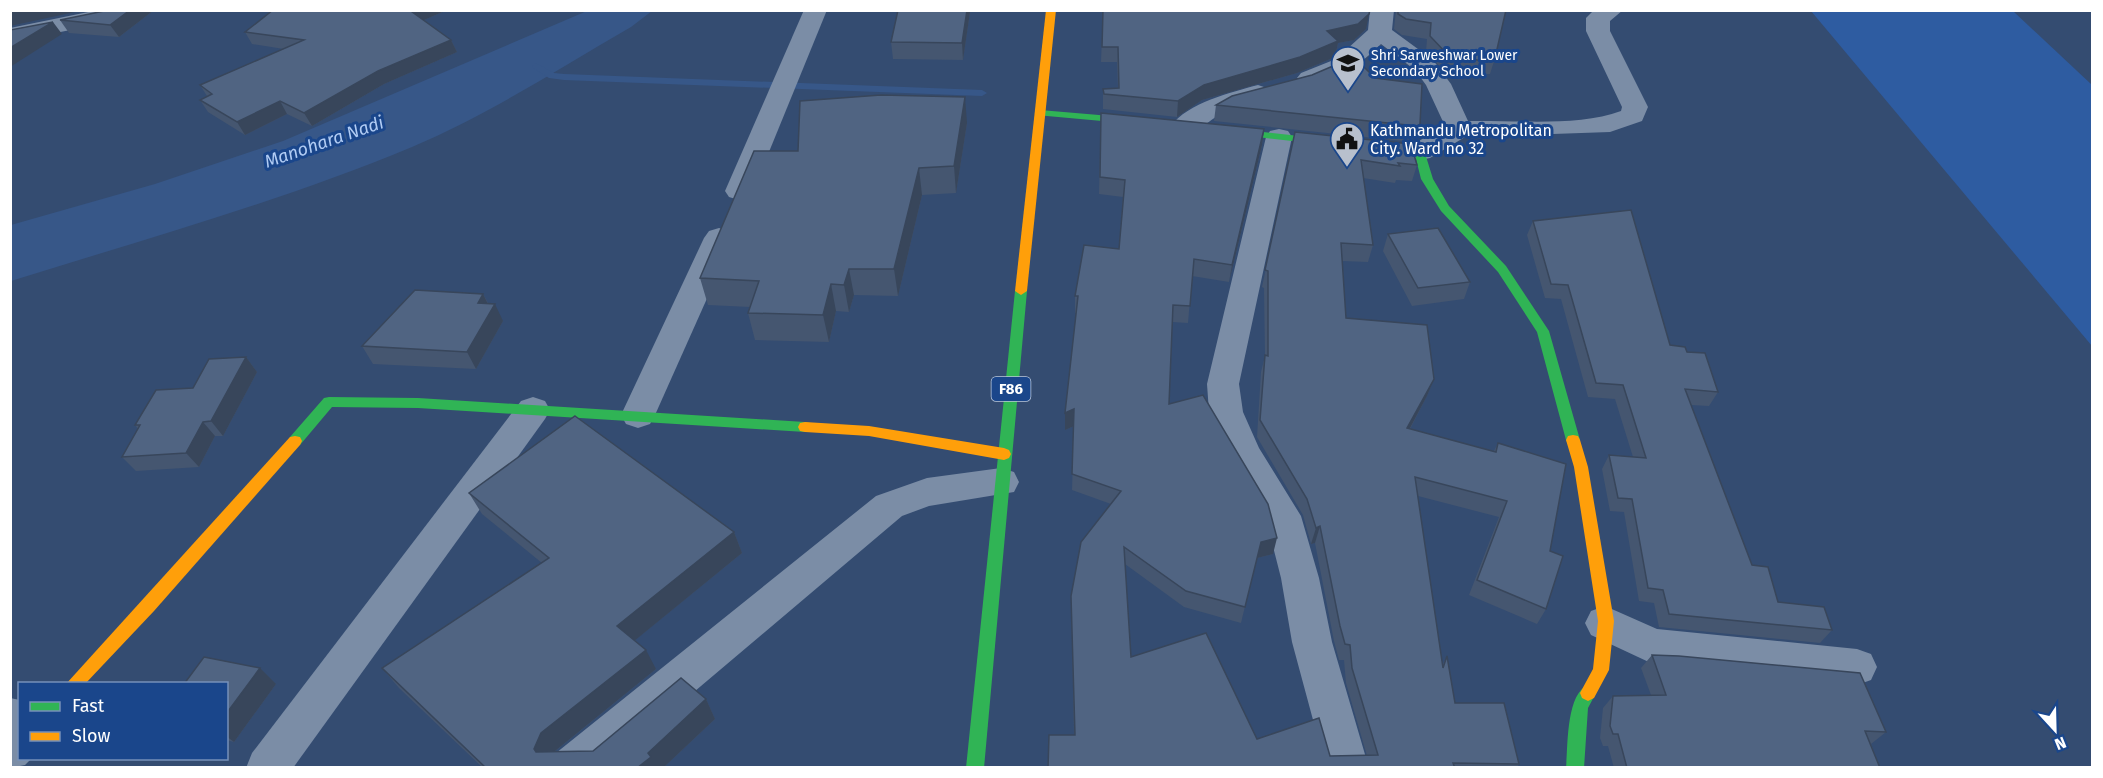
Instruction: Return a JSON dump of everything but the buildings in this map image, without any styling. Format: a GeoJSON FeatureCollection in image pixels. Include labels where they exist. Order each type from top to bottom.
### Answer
{"type":"FeatureCollection","features":[{"type":"Feature","properties":{"kind":"street"},"geometry":{"type":"LineString","coordinates":[[10,35],[136,10]]}},
{"type":"Feature","properties":{"kind":"street"},"geometry":{"type":"LineString","coordinates":[[638,415],[686,313],[816,10]]}},
{"type":"Feature","properties":{"kind":"street","name":"F86"},"geometry":{"type":"LineString","coordinates":[[975,768],[1003,468],[1051,10]]}},
{"type":"Feature","properties":{"kind":"street"},"geometry":{"type":"LineString","coordinates":[[1040,112],[1420,152],[1459,129],[1574,127],[1610,124],[1633,115],[1635,107],[1598,31],[1598,18],[1612,10]]}},
{"type":"Feature","properties":{"kind":"street"},"geometry":{"type":"LineString","coordinates":[[1173,125],[1218,105],[1307,79],[1345,64],[1381,21],[1424,65],[1437,84],[1459,129]]}},
{"type":"Feature","properties":{"kind":"street"},"geometry":{"type":"LineString","coordinates":[[1279,137],[1223,384],[1226,412],[1244,453],[1283,516],[1300,578],[1312,642],[1348,768]]}},
{"type":"Feature","properties":{"kind":"street"},"geometry":{"type":"LineString","coordinates":[[1420,152],[1427,179],[1445,208],[1502,269],[1543,331],[1581,467],[1605,623],[1601,670],[1580,706],[1575,768]]}},
{"type":"Feature","properties":{"kind":"street"},"geometry":{"type":"LineString","coordinates":[[76,682],[148,606],[329,402],[418,403],[869,430],[1003,468]]}},
{"type":"Feature","properties":{"kind":"street"},"geometry":{"type":"LineString","coordinates":[[267,768],[533,410]]}},
{"type":"Feature","properties":{"kind":"street"},"geometry":{"type":"LineString","coordinates":[[571,768],[889,506],[1003,468]]}},
{"type":"Feature","properties":{"kind":"street"},"geometry":{"type":"LineString","coordinates":[[1605,623],[1653,646],[1857,667]]}},
{"type":"Feature","properties":{"kind":"shaded area"},"geometry":{"type":"Polygon","coordinates":[[[1811,11],[2013,11],[2092,85],[2092,346],[1811,11]]]}},
{"type":"Feature","properties":{"kind":"water","name":"Manohara Nadi"},"geometry":{"type":"Polygon","coordinates":[[[587,11],[652,11],[631,27],[523,90],[468,121],[412,147],[263,202],[11,281],[11,225],[155,184],[283,141],[587,11]]]}},
{"type":"Feature","properties":{"kind":"waterway"},"geometry":{"type":"LineString","coordinates":[[536,66],[552,76],[564,77],[982,93]]}},
{"type":"Feature","properties":{"kind":"traffic: fast"},"geometry":{"type":"LineString","coordinates":[[1040,113],[1146,122]]}},
{"type":"Feature","properties":{"kind":"traffic: fast"},"geometry":{"type":"LineString","coordinates":[[1218,130],[1420,152],[1427,179],[1445,208],[1502,269],[1543,331],[1573,440]]}},
{"type":"Feature","properties":{"kind":"traffic: fast"},"geometry":{"type":"LineString","coordinates":[[975,768],[1021,291]]}},
{"type":"Feature","properties":{"kind":"traffic: fast"},"geometry":{"type":"LineString","coordinates":[[295,441],[329,402],[418,403],[805,427]]}},
{"type":"Feature","properties":{"kind":"traffic: fast"},"geometry":{"type":"LineString","coordinates":[[1575,768],[1580,706],[1588,693]]}},
{"type":"Feature","properties":{"kind":"traffic: slow"},"geometry":{"type":"LineString","coordinates":[[1021,291],[1051,10]]}},
{"type":"Feature","properties":{"kind":"traffic: slow"},"geometry":{"type":"LineString","coordinates":[[805,427],[869,431],[1004,454]]}},
{"type":"Feature","properties":{"kind":"traffic: slow"},"geometry":{"type":"LineString","coordinates":[[1573,440],[1581,467],[1606,621],[1601,670],[1588,693]]}},
{"type":"Feature","properties":{"kind":"traffic: slow"},"geometry":{"type":"LineString","coordinates":[[76,682],[148,606],[295,441]]}},
{"type":"Feature","properties":{"kind":"place","name":"Shri Sarweshwar Lower Secondary School"},"geometry":{"type":"Point","coordinates":[1348,92]}},
{"type":"Feature","properties":{"kind":"place","name":"Kathmandu Metropolitan City. Ward no 32"},"geometry":{"type":"Point","coordinates":[1347,168]}}]}
